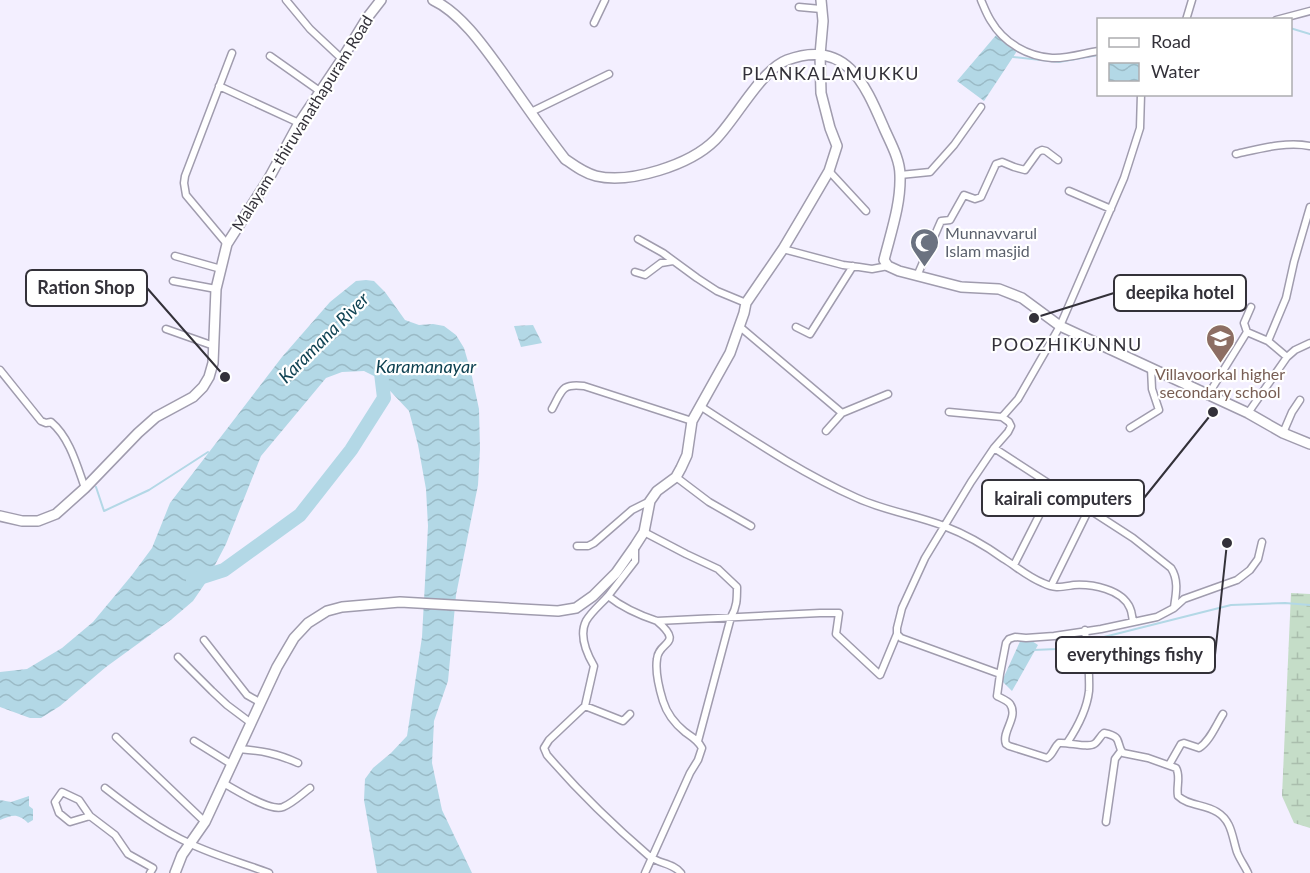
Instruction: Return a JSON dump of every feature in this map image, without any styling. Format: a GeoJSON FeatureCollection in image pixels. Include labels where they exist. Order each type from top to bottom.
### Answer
{"type":"FeatureCollection","features":[{"type":"Feature","properties":{"kind":"main road","name":"Malayam - thiruvanathapuram Road"},"geometry":{"type":"LineString","coordinates":[[0,516],[17,521],[38,521],[56,514],[150,422],[162,413],[194,397],[203,387],[213,363],[216,289],[227,244],[268,180],[299,123],[381,0]]}},
{"type":"Feature","properties":{"kind":"main road"},"geometry":{"type":"LineString","coordinates":[[435,1],[460,20],[478,39],[565,159],[595,176],[627,177],[688,159],[704,149],[719,135],[763,79],[786,61],[820,55],[832,57],[844,63],[859,77],[869,93],[897,161],[900,175],[897,209],[884,260],[888,266],[961,287],[999,289],[1022,298],[1060,326],[1310,444]]}},
{"type":"Feature","properties":{"kind":"main road"},"geometry":{"type":"LineString","coordinates":[[176,873],[182,855],[205,822],[277,667],[294,638],[308,623],[327,611],[342,607],[400,602],[558,611],[576,608],[594,596],[616,573],[644,532],[650,501],[657,491],[676,477],[687,455],[692,421],[730,353],[746,303],[783,249],[829,171],[837,146],[821,93],[820,55],[823,21],[821,4]]}},
{"type":"Feature","properties":{"kind":"street"},"geometry":{"type":"LineString","coordinates":[[286,0],[310,29],[342,59]]}},
{"type":"Feature","properties":{"kind":"street"},"geometry":{"type":"LineString","coordinates":[[594,23],[605,0]]}},
{"type":"Feature","properties":{"kind":"street"},"geometry":{"type":"LineString","coordinates":[[981,0],[990,21],[1003,38],[1015,47],[1032,54],[1054,58],[1097,51]]}},
{"type":"Feature","properties":{"kind":"street"},"geometry":{"type":"LineString","coordinates":[[1187,18],[1192,0]]}},
{"type":"Feature","properties":{"kind":"street"},"geometry":{"type":"LineString","coordinates":[[799,7],[821,4]]}},
{"type":"Feature","properties":{"kind":"street"},"geometry":{"type":"LineString","coordinates":[[1281,18],[1310,11]]}},
{"type":"Feature","properties":{"kind":"street"},"geometry":{"type":"LineString","coordinates":[[227,244],[186,195],[184,183],[232,53]]}},
{"type":"Feature","properties":{"kind":"street"},"geometry":{"type":"LineString","coordinates":[[270,56],[321,92]]}},
{"type":"Feature","properties":{"kind":"street"},"geometry":{"type":"LineString","coordinates":[[531,112],[609,74]]}},
{"type":"Feature","properties":{"kind":"street"},"geometry":{"type":"LineString","coordinates":[[219,86],[299,123]]}},
{"type":"Feature","properties":{"kind":"street"},"geometry":{"type":"LineString","coordinates":[[1002,417],[1018,399],[1060,326],[1111,209],[1140,128],[1141,96]]}},
{"type":"Feature","properties":{"kind":"street"},"geometry":{"type":"LineString","coordinates":[[900,175],[930,172],[954,145],[981,106]]}},
{"type":"Feature","properties":{"kind":"street"},"geometry":{"type":"LineString","coordinates":[[1236,154],[1274,146],[1302,144],[1310,146]]}},
{"type":"Feature","properties":{"kind":"street"},"geometry":{"type":"LineString","coordinates":[[917,276],[941,221],[950,220],[964,195],[975,199],[981,197],[996,164],[1002,162],[1024,170],[1042,150],[1046,150],[1058,159]]}},
{"type":"Feature","properties":{"kind":"street"},"geometry":{"type":"LineString","coordinates":[[829,171],[866,211]]}},
{"type":"Feature","properties":{"kind":"street"},"geometry":{"type":"LineString","coordinates":[[1070,191],[1111,209]]}},
{"type":"Feature","properties":{"kind":"street"},"geometry":{"type":"LineString","coordinates":[[1268,341],[1286,298],[1310,207]]}},
{"type":"Feature","properties":{"kind":"street"},"geometry":{"type":"LineString","coordinates":[[638,238],[717,291],[746,303]]}},
{"type":"Feature","properties":{"kind":"street"},"geometry":{"type":"LineString","coordinates":[[783,249],[872,269],[888,266]]}},
{"type":"Feature","properties":{"kind":"street"},"geometry":{"type":"LineString","coordinates":[[175,256],[221,269]]}},
{"type":"Feature","properties":{"kind":"street"},"geometry":{"type":"LineString","coordinates":[[635,272],[645,275],[661,263],[673,261]]}},
{"type":"Feature","properties":{"kind":"street"},"geometry":{"type":"LineString","coordinates":[[796,327],[810,334],[854,266]]}},
{"type":"Feature","properties":{"kind":"street"},"geometry":{"type":"LineString","coordinates":[[173,280],[216,289]]}},
{"type":"Feature","properties":{"kind":"street"},"geometry":{"type":"LineString","coordinates":[[1208,395],[1246,332],[1244,324],[1251,307]]}},
{"type":"Feature","properties":{"kind":"street"},"geometry":{"type":"LineString","coordinates":[[740,326],[842,413]]}},
{"type":"Feature","properties":{"kind":"street"},"geometry":{"type":"LineString","coordinates":[[166,329],[214,346]]}},
{"type":"Feature","properties":{"kind":"street"},"geometry":{"type":"LineString","coordinates":[[1246,332],[1268,341],[1287,357]]}},
{"type":"Feature","properties":{"kind":"street"},"geometry":{"type":"LineString","coordinates":[[1248,413],[1287,357],[1295,350],[1310,343]]}},
{"type":"Feature","properties":{"kind":"street"},"geometry":{"type":"LineString","coordinates":[[1130,428],[1159,410],[1152,389],[1150,368]]}},
{"type":"Feature","properties":{"kind":"street"},"geometry":{"type":"LineString","coordinates":[[0,370],[41,421],[51,422],[56,427],[74,457],[85,488]]}},
{"type":"Feature","properties":{"kind":"street"},"geometry":{"type":"LineString","coordinates":[[552,409],[564,388],[572,384],[692,421]]}},
{"type":"Feature","properties":{"kind":"street"},"geometry":{"type":"LineString","coordinates":[[826,431],[842,413],[888,394]]}},
{"type":"Feature","properties":{"kind":"street"},"geometry":{"type":"LineString","coordinates":[[1283,433],[1300,400]]}},
{"type":"Feature","properties":{"kind":"street"},"geometry":{"type":"LineString","coordinates":[[700,406],[795,467],[859,500],[944,526],[978,542],[1024,573],[1051,586],[1062,588],[1074,585],[1109,590],[1126,602],[1133,621]]}},
{"type":"Feature","properties":{"kind":"street"},"geometry":{"type":"LineString","coordinates":[[657,621],[839,613],[836,634],[880,675],[897,634],[902,608],[925,558],[971,482],[1011,426],[1002,417],[949,412]]}},
{"type":"Feature","properties":{"kind":"street"},"geometry":{"type":"LineString","coordinates":[[994,448],[1134,538],[1171,568],[1175,574],[1176,584],[1174,608]]}},
{"type":"Feature","properties":{"kind":"street"},"geometry":{"type":"LineString","coordinates":[[676,477],[709,502],[751,526]]}},
{"type":"Feature","properties":{"kind":"street"},"geometry":{"type":"LineString","coordinates":[[1014,566],[1054,486]]}},
{"type":"Feature","properties":{"kind":"street"},"geometry":{"type":"LineString","coordinates":[[577,546],[588,546],[594,543],[632,510],[650,501]]}},
{"type":"Feature","properties":{"kind":"street"},"geometry":{"type":"LineString","coordinates":[[1051,586],[1089,509]]}},
{"type":"Feature","properties":{"kind":"street"},"geometry":{"type":"LineString","coordinates":[[644,532],[718,569],[737,587],[738,599],[731,617],[698,741]]}},
{"type":"Feature","properties":{"kind":"street"},"geometry":{"type":"LineString","coordinates":[[1248,873],[1238,854],[1230,826],[1225,818],[1216,811],[1178,796],[1178,771],[1169,765],[1121,751],[1118,739],[1104,733],[1094,745],[1059,743],[1047,758],[1006,744],[1004,738],[1012,716],[1012,709],[1011,705],[997,696],[1006,643],[1009,639],[1054,636],[1157,617],[1174,608],[1184,599],[1237,580],[1250,570],[1258,559],[1262,542]]}},
{"type":"Feature","properties":{"kind":"street"},"geometry":{"type":"LineString","coordinates":[[635,546],[635,561],[586,621],[583,632],[587,653],[594,666],[585,706],[549,740],[544,748],[547,755],[588,800],[652,858],[675,867],[681,873]]}},
{"type":"Feature","properties":{"kind":"street"},"geometry":{"type":"LineString","coordinates":[[608,596],[619,605],[638,615],[657,621],[666,628],[670,636],[669,641],[658,653],[657,659],[658,680],[663,700],[675,723],[698,741],[702,748],[645,873]]}},
{"type":"Feature","properties":{"kind":"street"},"geometry":{"type":"LineString","coordinates":[[1067,743],[1084,709],[1089,692],[1085,630]]}},
{"type":"Feature","properties":{"kind":"street"},"geometry":{"type":"LineString","coordinates":[[897,634],[901,638],[1000,674]]}},
{"type":"Feature","properties":{"kind":"street"},"geometry":{"type":"LineString","coordinates":[[204,640],[247,695],[261,703]]}},
{"type":"Feature","properties":{"kind":"street"},"geometry":{"type":"LineString","coordinates":[[178,657],[212,692],[251,723]]}},
{"type":"Feature","properties":{"kind":"street"},"geometry":{"type":"LineString","coordinates":[[585,706],[623,721],[630,714]]}},
{"type":"Feature","properties":{"kind":"street"},"geometry":{"type":"LineString","coordinates":[[1169,765],[1181,744],[1199,748],[1203,746],[1223,714]]}},
{"type":"Feature","properties":{"kind":"street"},"geometry":{"type":"LineString","coordinates":[[116,736],[205,822]]}},
{"type":"Feature","properties":{"kind":"street"},"geometry":{"type":"LineString","coordinates":[[194,741],[231,764]]}},
{"type":"Feature","properties":{"kind":"street"},"geometry":{"type":"LineString","coordinates":[[238,749],[279,754],[298,763]]}},
{"type":"Feature","properties":{"kind":"street"},"geometry":{"type":"LineString","coordinates":[[1107,822],[1115,759],[1121,751]]}},
{"type":"Feature","properties":{"kind":"street"},"geometry":{"type":"LineString","coordinates":[[223,783],[276,808],[290,803],[310,788]]}},
{"type":"Feature","properties":{"kind":"street"},"geometry":{"type":"LineString","coordinates":[[105,788],[141,815],[189,844],[219,857],[270,873]]}},
{"type":"Feature","properties":{"kind":"street"},"geometry":{"type":"LineString","coordinates":[[90,816],[70,822],[59,813],[55,802],[62,792],[80,800],[90,816],[115,835],[128,854],[153,868],[150,873]]}},
{"type":"Feature","properties":{"kind":"green space"},"geometry":{"type":"Polygon","coordinates":[[[1291,593],[1310,594],[1310,828],[1294,823],[1282,796],[1291,593]]]}},
{"type":"Feature","properties":{"kind":"water"},"geometry":{"type":"Polygon","coordinates":[[[997,34],[1017,51],[984,101],[957,81],[997,34]]]}},
{"type":"Feature","properties":{"kind":"water","name":"Karamanayar"},"geometry":{"type":"Polygon","coordinates":[[[356,281],[374,281],[385,292],[405,320],[419,325],[444,326],[456,335],[464,348],[479,409],[478,485],[456,595],[448,681],[434,721],[432,763],[442,810],[472,873],[377,873],[364,800],[365,779],[373,768],[407,736],[422,637],[428,526],[426,489],[409,411],[378,378],[364,371],[342,372],[326,378],[261,456],[226,544],[193,601],[106,667],[60,706],[41,718],[30,718],[0,707],[0,672],[27,669],[62,648],[93,622],[152,548],[170,503],[282,357],[330,302],[356,281]]]}},
{"type":"Feature","properties":{"kind":"water"},"geometry":{"type":"Polygon","coordinates":[[[533,325],[542,343],[521,347],[514,326],[533,325]]]}},
{"type":"Feature","properties":{"kind":"water"},"geometry":{"type":"Polygon","coordinates":[[[1023,635],[1038,645],[1012,691],[1002,681],[1023,635]]]}},
{"type":"Feature","properties":{"kind":"water"},"geometry":{"type":"Polygon","coordinates":[[[29,796],[29,806],[33,809],[33,820],[28,823],[15,816],[0,820],[0,800],[11,802],[29,796]]]}},
{"type":"Feature","properties":{"kind":"waterway"},"geometry":{"type":"LineString","coordinates":[[1292,29],[1310,34]]}},
{"type":"Feature","properties":{"kind":"waterway"},"geometry":{"type":"LineString","coordinates":[[1013,57],[1059,62],[1097,55]]}},
{"type":"Feature","properties":{"kind":"waterway"},"geometry":{"type":"LineString","coordinates":[[193,580],[224,570],[300,515],[351,450],[384,398],[380,365]]}},
{"type":"Feature","properties":{"kind":"waterway"},"geometry":{"type":"LineString","coordinates":[[96,487],[104,511],[149,490],[208,452]]}},
{"type":"Feature","properties":{"kind":"waterway"},"geometry":{"type":"LineString","coordinates":[[1092,640],[1231,605],[1285,603],[1310,605]]}},
{"type":"Feature","properties":{"kind":"waterway"},"geometry":{"type":"LineString","coordinates":[[1033,650],[1057,649],[1080,643]]}},
{"type":"Feature","properties":{"kind":"place","name":"Munnavvarul Islam masjid"},"geometry":{"type":"Point","coordinates":[924,268]}},
{"type":"Feature","properties":{"kind":"place","name":"deepika hotel"},"geometry":{"type":"Point","coordinates":[1034,318]}},
{"type":"Feature","properties":{"kind":"place","name":"Villavoorkal higher secondary school"},"geometry":{"type":"Point","coordinates":[1220,364]}},
{"type":"Feature","properties":{"kind":"place","name":"Ration Shop"},"geometry":{"type":"Point","coordinates":[225,377]}},
{"type":"Feature","properties":{"kind":"place","name":"kairali computers"},"geometry":{"type":"Point","coordinates":[1213,412]}},
{"type":"Feature","properties":{"kind":"place","name":"everythings fishy"},"geometry":{"type":"Point","coordinates":[1227,543]}},
{"type":"Feature","properties":{"kind":"district","name":"PLANKALAMUKKU"},"geometry":{"type":"Point","coordinates":[831,74]}},
{"type":"Feature","properties":{"kind":"district","name":"POOZHIKUNNU"},"geometry":{"type":"Point","coordinates":[1067,345]}},
{"type":"Feature","properties":{"kind":"water label","name":"Karamana River"},"geometry":{"type":"Point","coordinates":[324,338]}}]}
